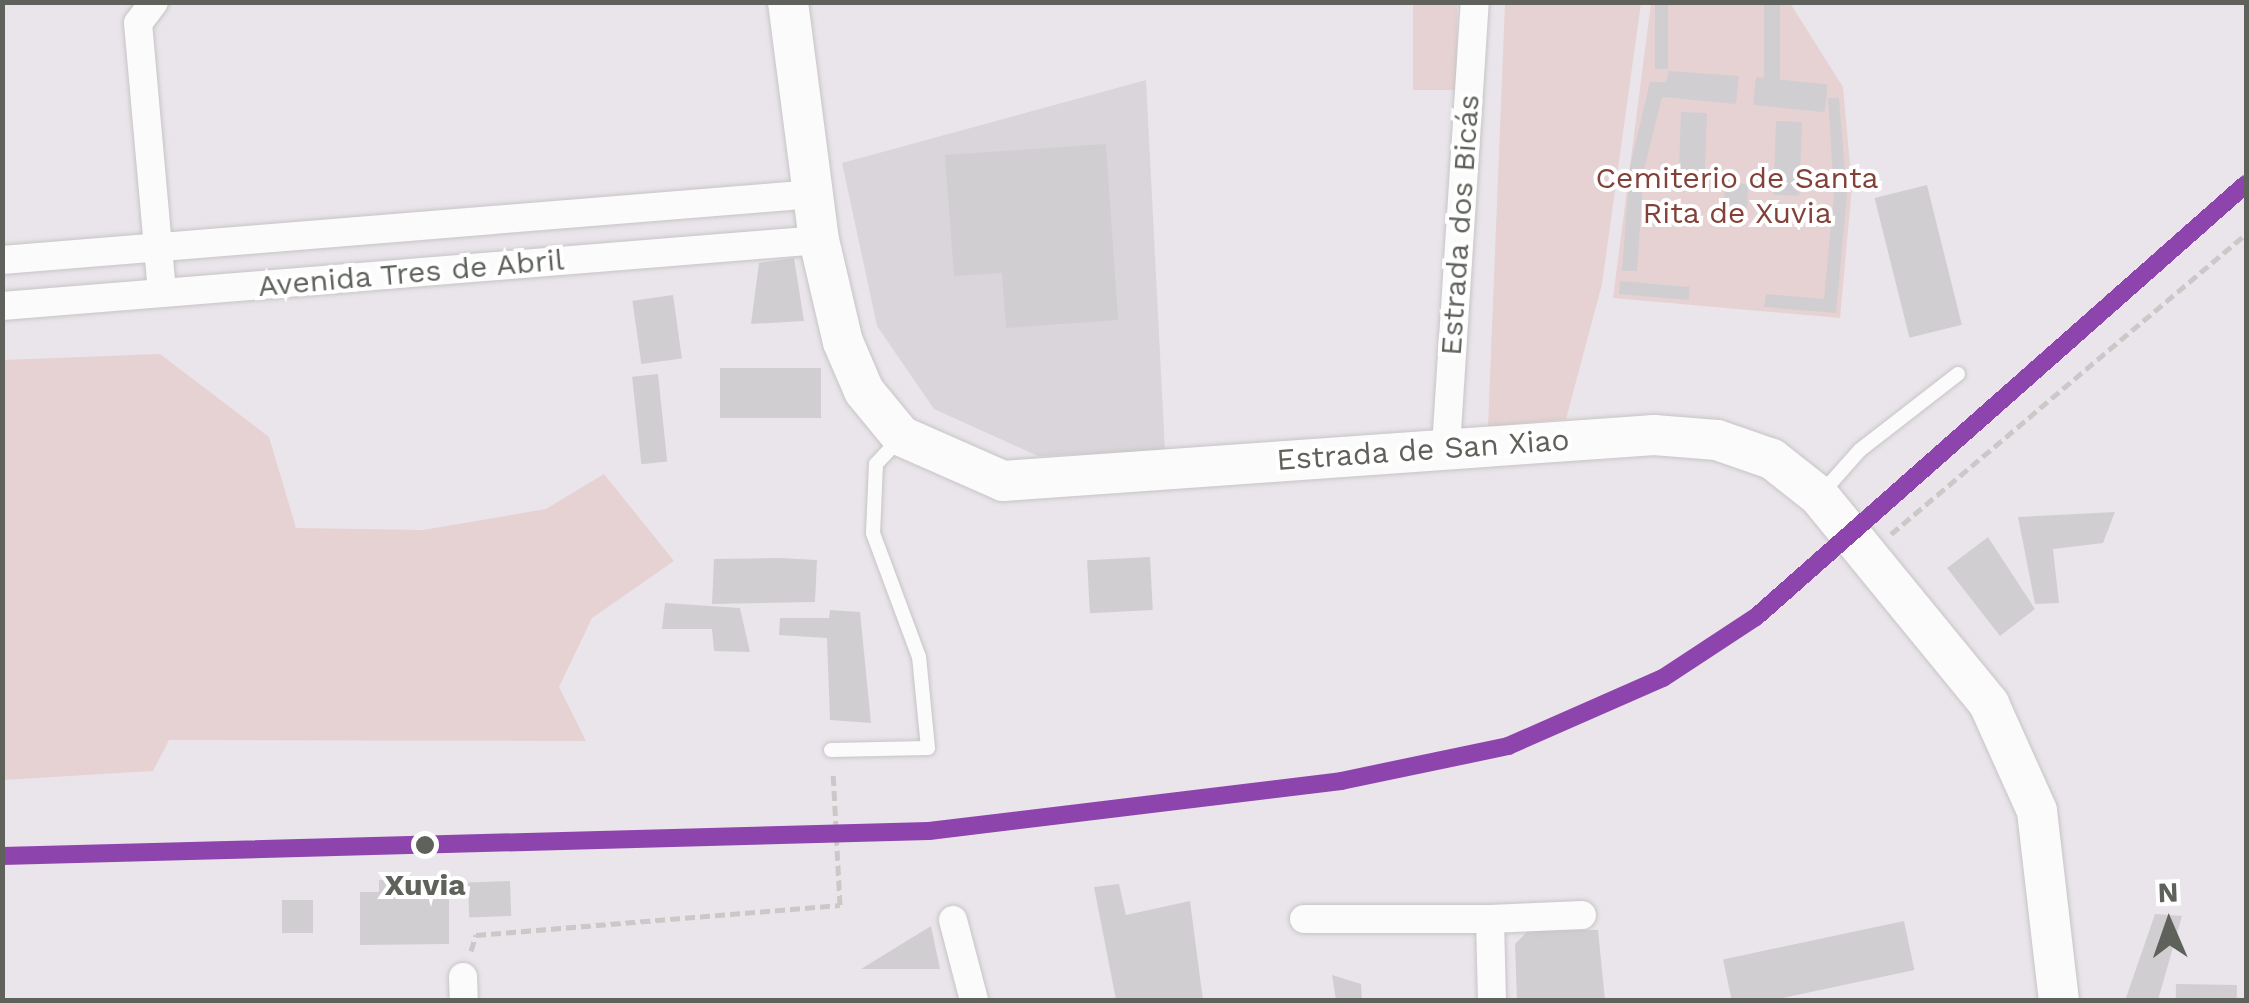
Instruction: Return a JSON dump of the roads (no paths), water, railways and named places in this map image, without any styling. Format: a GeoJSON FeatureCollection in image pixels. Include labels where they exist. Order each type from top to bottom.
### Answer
{"type":"FeatureCollection","features":[{"type":"Feature","properties":{"kind":"street"},"geometry":{"type":"LineString","coordinates":[[154,2],[138,23],[162,293]]}},
{"type":"Feature","properties":{"kind":"street","name":"Estrada de San Xiao"},"geometry":{"type":"LineString","coordinates":[[788,2],[819,240],[843,342],[864,391],[902,436],[1003,481],[1446,447],[1717,440],[1772,459],[1820,496],[1989,704],[2037,811],[2058,1000]]}},
{"type":"Feature","properties":{"kind":"street","name":"Estrada dos Bicás"},"geometry":{"type":"LineString","coordinates":[[1446,447],[1475,2]]}},
{"type":"Feature","properties":{"kind":"street","name":"Avenida Tres de Abril"},"geometry":{"type":"LineString","coordinates":[[2,260],[814,194]]}},
{"type":"Feature","properties":{"kind":"street","name":"Avenida Tres de Abril"},"geometry":{"type":"LineString","coordinates":[[2,306],[819,240]]}},
{"type":"Feature","properties":{"kind":"street"},"geometry":{"type":"LineString","coordinates":[[1304,919],[1582,916]]}},
{"type":"Feature","properties":{"kind":"street"},"geometry":{"type":"LineString","coordinates":[[1490,919],[1492,1000]]}},
{"type":"Feature","properties":{"kind":"street"},"geometry":{"type":"LineString","coordinates":[[953,920],[974,1000]]}},
{"type":"Feature","properties":{"kind":"lane"},"geometry":{"type":"LineString","coordinates":[[1820,496],[1860,450],[1958,374]]}},
{"type":"Feature","properties":{"kind":"lane"},"geometry":{"type":"LineString","coordinates":[[831,750],[928,748],[919,657],[873,533],[876,464],[902,436]]}},
{"type":"Feature","properties":{"kind":"place","name":"Xuvia"},"geometry":{"type":"Point","coordinates":[425,845]}},
{"type":"Feature","properties":{"kind":"park label","name":"Cemiterio de Santa Rita de Xuvia"},"geometry":{"type":"Point","coordinates":[1737,195]}}]}
